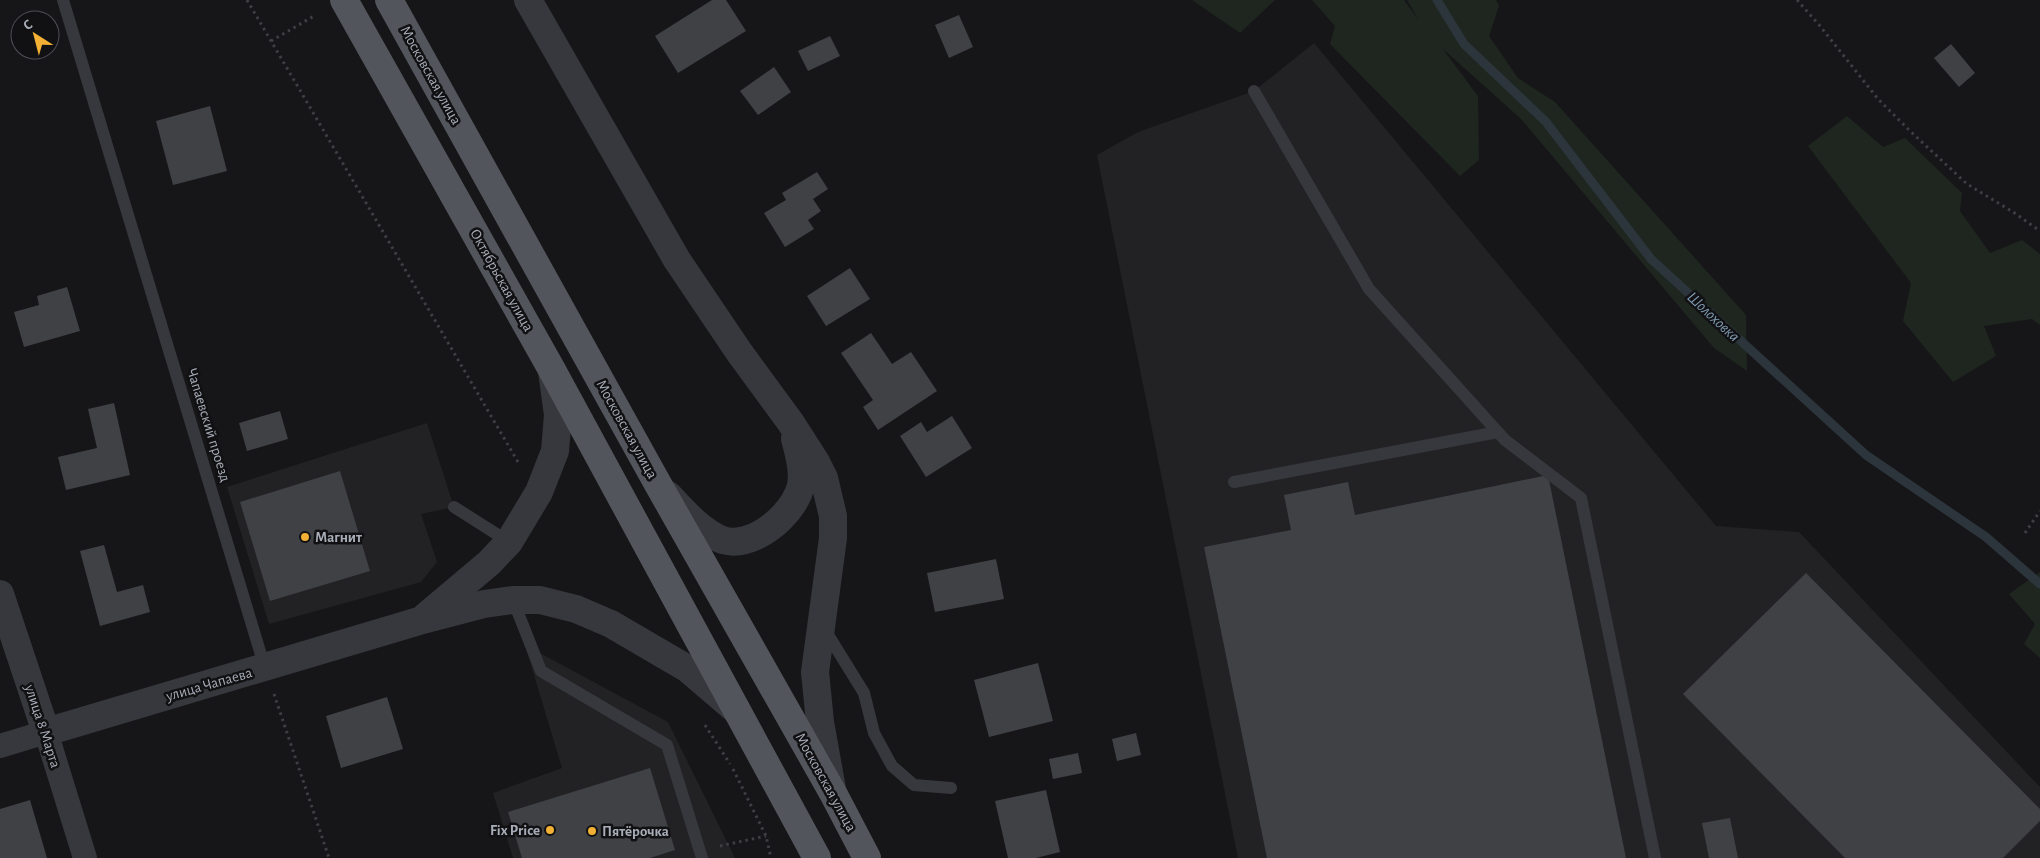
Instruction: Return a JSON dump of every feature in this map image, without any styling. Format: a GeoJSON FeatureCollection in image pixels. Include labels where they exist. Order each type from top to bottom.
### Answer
{"type":"FeatureCollection","features":[{"type":"Feature","properties":{"kind":"main road","name":"Октябрьская улица"},"geometry":{"type":"LineString","coordinates":[[344,0],[552,370],[738,712]]}},
{"type":"Feature","properties":{"kind":"main road","name":"Московская улица"},"geometry":{"type":"LineString","coordinates":[[389,0],[658,486],[833,793],[867,858]]}},
{"type":"Feature","properties":{"kind":"main road"},"geometry":{"type":"LineString","coordinates":[[738,712],[817,858]]}},
{"type":"Feature","properties":{"kind":"street"},"geometry":{"type":"LineString","coordinates":[[528,0],[677,260],[739,352],[791,423],[824,478],[833,516],[833,538],[815,672],[816,695],[833,793]]}},
{"type":"Feature","properties":{"kind":"street"},"geometry":{"type":"LineString","coordinates":[[419,621],[489,563],[509,542],[539,492],[555,451],[558,415],[552,370]]}},
{"type":"Feature","properties":{"kind":"street"},"geometry":{"type":"LineString","coordinates":[[658,486],[704,530],[722,540],[744,540],[760,534],[783,518],[795,502],[802,484],[800,456],[791,423]]}},
{"type":"Feature","properties":{"kind":"street","name":"улица 8 Марта"},"geometry":{"type":"LineString","coordinates":[[0,594],[85,858]]}},
{"type":"Feature","properties":{"kind":"street","name":"улица Чапаева"},"geometry":{"type":"LineString","coordinates":[[0,746],[419,621],[484,604],[514,600],[540,600],[576,609],[611,624],[688,669],[738,712]]}},
{"type":"Feature","properties":{"kind":"lane","name":"Чапаевский проезд"},"geometry":{"type":"LineString","coordinates":[[63,0],[265,668]]}},
{"type":"Feature","properties":{"kind":"lane"},"geometry":{"type":"LineString","coordinates":[[1254,91],[1368,289],[1505,440],[1581,498],[1655,858]]}},
{"type":"Feature","properties":{"kind":"lane"},"geometry":{"type":"LineString","coordinates":[[1234,482],[1498,432]]}},
{"type":"Feature","properties":{"kind":"lane"},"geometry":{"type":"LineString","coordinates":[[454,507],[509,542]]}},
{"type":"Feature","properties":{"kind":"lane"},"geometry":{"type":"LineString","coordinates":[[514,600],[541,671],[667,745],[701,854]]}},
{"type":"Feature","properties":{"kind":"lane"},"geometry":{"type":"LineString","coordinates":[[822,626],[864,693],[874,733],[892,766],[914,785],[951,788]]}},
{"type":"Feature","properties":{"kind":"path"},"geometry":{"type":"LineString","coordinates":[[247,0],[518,463]]}},
{"type":"Feature","properties":{"kind":"path"},"geometry":{"type":"LineString","coordinates":[[1796,0],[1820,26],[1878,99],[1910,131],[1967,184],[2013,212],[2040,232]]}},
{"type":"Feature","properties":{"kind":"path"},"geometry":{"type":"LineString","coordinates":[[271,40],[314,16]]}},
{"type":"Feature","properties":{"kind":"path"},"geometry":{"type":"LineString","coordinates":[[2025,533],[2040,511]]}},
{"type":"Feature","properties":{"kind":"path"},"geometry":{"type":"LineString","coordinates":[[265,668],[330,858]]}},
{"type":"Feature","properties":{"kind":"path"},"geometry":{"type":"LineString","coordinates":[[701,854],[766,836]]}},
{"type":"Feature","properties":{"kind":"shaded area"},"geometry":{"type":"Polygon","coordinates":[[[1192,0],[1275,0],[1240,33],[1192,0]]]}},
{"type":"Feature","properties":{"kind":"shaded area"},"geometry":{"type":"Polygon","coordinates":[[[1312,0],[1404,0],[1418,19],[1407,0],[1496,0],[1499,6],[1489,36],[1518,78],[1555,102],[1746,315],[1747,371],[1714,348],[1521,119],[1443,49],[1478,96],[1479,160],[1460,176],[1330,44],[1335,26],[1312,0]]]}},
{"type":"Feature","properties":{"kind":"shaded area"},"geometry":{"type":"Polygon","coordinates":[[[1314,43],[1716,526],[1799,532],[2040,787],[2040,858],[1238,858],[1097,155],[1138,132],[1254,91],[1314,43]]]}},
{"type":"Feature","properties":{"kind":"shaded area"},"geometry":{"type":"Polygon","coordinates":[[[1847,116],[1883,147],[1905,138],[1962,193],[1960,211],[1990,253],[2022,240],[2040,254],[2040,325],[2032,319],[1984,326],[1996,356],[1953,382],[1903,321],[1911,283],[1808,146],[1847,116]]]}},
{"type":"Feature","properties":{"kind":"shaded area"},"geometry":{"type":"Polygon","coordinates":[[[427,423],[454,507],[421,514],[437,562],[421,582],[269,624],[227,487],[427,423]]]}},
{"type":"Feature","properties":{"kind":"shaded area"},"geometry":{"type":"Polygon","coordinates":[[[2040,572],[2040,658],[2024,644],[2035,624],[2009,594],[2040,572]]]}},
{"type":"Feature","properties":{"kind":"shaded area"},"geometry":{"type":"Polygon","coordinates":[[[525,645],[668,722],[735,858],[513,858],[493,793],[562,768],[525,645]]]}},
{"type":"Feature","properties":{"kind":"building"},"geometry":{"type":"Polygon","coordinates":[[[712,0],[726,0],[746,31],[678,73],[655,36],[712,0]]]}},
{"type":"Feature","properties":{"kind":"building"},"geometry":{"type":"Polygon","coordinates":[[[959,15],[973,47],[949,58],[935,25],[959,15]]]}},
{"type":"Feature","properties":{"kind":"building"},"geometry":{"type":"Polygon","coordinates":[[[830,36],[840,56],[808,71],[798,51],[830,36]]]}},
{"type":"Feature","properties":{"kind":"building"},"geometry":{"type":"Polygon","coordinates":[[[1951,44],[1975,73],[1959,87],[1934,58],[1951,44]]]}},
{"type":"Feature","properties":{"kind":"building"},"geometry":{"type":"Polygon","coordinates":[[[774,67],[791,92],[758,115],[740,91],[774,67]]]}},
{"type":"Feature","properties":{"kind":"building"},"geometry":{"type":"Polygon","coordinates":[[[210,106],[227,171],[173,185],[156,121],[210,106]]]}},
{"type":"Feature","properties":{"kind":"building"},"geometry":{"type":"Polygon","coordinates":[[[817,172],[828,189],[813,199],[821,211],[808,220],[814,229],[785,247],[764,213],[786,200],[782,193],[817,172]]]}},
{"type":"Feature","properties":{"kind":"building"},"geometry":{"type":"Polygon","coordinates":[[[850,268],[870,299],[826,326],[807,296],[850,268]]]}},
{"type":"Feature","properties":{"kind":"building"},"geometry":{"type":"Polygon","coordinates":[[[67,287],[80,331],[24,347],[14,312],[39,305],[37,296],[67,287]]]}},
{"type":"Feature","properties":{"kind":"building"},"geometry":{"type":"Polygon","coordinates":[[[871,333],[892,364],[911,352],[937,391],[878,430],[863,407],[873,400],[841,353],[871,333]]]}},
{"type":"Feature","properties":{"kind":"building"},"geometry":{"type":"Polygon","coordinates":[[[114,403],[130,475],[66,490],[58,457],[97,448],[88,409],[114,403]]]}},
{"type":"Feature","properties":{"kind":"building"},"geometry":{"type":"Polygon","coordinates":[[[280,411],[288,439],[247,451],[239,423],[280,411]]]}},
{"type":"Feature","properties":{"kind":"building"},"geometry":{"type":"Polygon","coordinates":[[[952,416],[972,448],[926,477],[900,436],[921,422],[927,432],[952,416]]]}},
{"type":"Feature","properties":{"kind":"building","name":"Магнит"},"geometry":{"type":"Polygon","coordinates":[[[340,471],[370,571],[270,601],[240,502],[340,471]]]}},
{"type":"Feature","properties":{"kind":"building"},"geometry":{"type":"Polygon","coordinates":[[[1548,475],[1626,858],[1267,858],[1204,547],[1291,530],[1284,495],[1348,482],[1355,515],[1548,475]]]}},
{"type":"Feature","properties":{"kind":"building"},"geometry":{"type":"Polygon","coordinates":[[[104,545],[117,592],[143,585],[150,612],[100,626],[80,551],[104,545]]]}},
{"type":"Feature","properties":{"kind":"building"},"geometry":{"type":"Polygon","coordinates":[[[996,559],[1004,599],[935,612],[927,573],[996,559]]]}},
{"type":"Feature","properties":{"kind":"building"},"geometry":{"type":"Polygon","coordinates":[[[1806,573],[2040,809],[2040,821],[2003,858],[1845,858],[1683,694],[1806,573]]]}},
{"type":"Feature","properties":{"kind":"building"},"geometry":{"type":"Polygon","coordinates":[[[1038,663],[1053,721],[989,737],[974,680],[1038,663]]]}},
{"type":"Feature","properties":{"kind":"building"},"geometry":{"type":"Polygon","coordinates":[[[387,697],[403,749],[341,768],[326,716],[387,697]]]}},
{"type":"Feature","properties":{"kind":"building"},"geometry":{"type":"Polygon","coordinates":[[[1136,733],[1141,755],[1117,761],[1112,739],[1136,733]]]}},
{"type":"Feature","properties":{"kind":"building"},"geometry":{"type":"Polygon","coordinates":[[[1078,753],[1082,773],[1053,779],[1049,759],[1078,753]]]}},
{"type":"Feature","properties":{"kind":"building","name":"Пятёрочка"},"geometry":{"type":"Polygon","coordinates":[[[650,768],[675,850],[650,858],[522,858],[508,812],[650,768]]]}},
{"type":"Feature","properties":{"kind":"building"},"geometry":{"type":"Polygon","coordinates":[[[1046,790],[1060,852],[1036,858],[1008,858],[995,801],[1046,790]]]}},
{"type":"Feature","properties":{"kind":"building"},"geometry":{"type":"Polygon","coordinates":[[[30,800],[47,858],[0,858],[0,809],[30,800]]]}},
{"type":"Feature","properties":{"kind":"building"},"geometry":{"type":"Polygon","coordinates":[[[1730,818],[1738,858],[1709,858],[1702,823],[1730,818]]]}},
{"type":"Feature","properties":{"kind":"waterway","name":"Шолоховка"},"geometry":{"type":"LineString","coordinates":[[1437,0],[1464,44],[1546,122],[1651,259],[1866,455],[1986,537],[2040,584]]}},
{"type":"Feature","properties":{"kind":"place","name":"Магнит"},"geometry":{"type":"Point","coordinates":[305,537]}},
{"type":"Feature","properties":{"kind":"place","name":"Fix Price"},"geometry":{"type":"Point","coordinates":[550,830]}},
{"type":"Feature","properties":{"kind":"place","name":"Пятёрочка"},"geometry":{"type":"Point","coordinates":[592,831]}}]}
